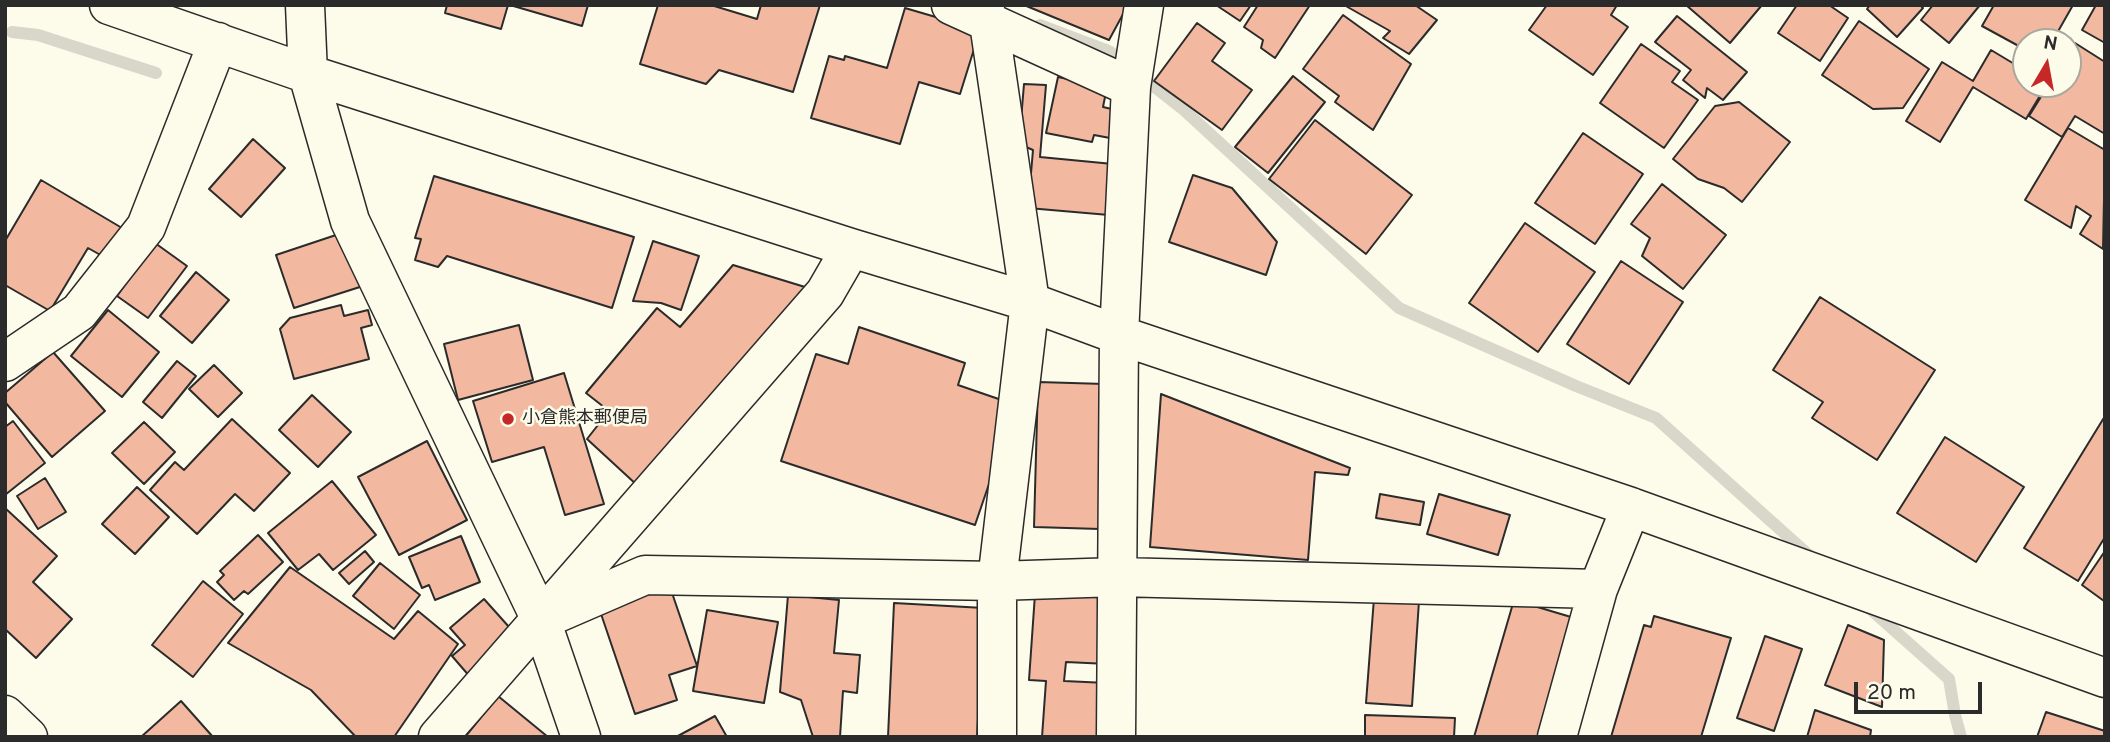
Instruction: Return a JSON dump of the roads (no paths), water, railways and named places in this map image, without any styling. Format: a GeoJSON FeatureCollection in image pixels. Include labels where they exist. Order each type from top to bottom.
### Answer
{"type":"FeatureCollection","features":[{"type":"Feature","properties":{"kind":"street"},"geometry":{"type":"LineString","coordinates":[[109,5],[307,74],[850,248],[1030,302],[1119,335],[1631,507],[2105,678]]}},
{"type":"Feature","properties":{"kind":"street"},"geometry":{"type":"LineString","coordinates":[[304,5],[307,74],[350,221],[541,620],[581,737]]}},
{"type":"Feature","properties":{"kind":"street"},"geometry":{"type":"LineString","coordinates":[[951,5],[986,14],[1131,86]]}},
{"type":"Feature","properties":{"kind":"street"},"geometry":{"type":"LineString","coordinates":[[986,14],[1030,302],[997,581],[997,737]]}},
{"type":"Feature","properties":{"kind":"street"},"geometry":{"type":"LineString","coordinates":[[1116,737],[1119,335],[1131,86],[1141,22]]}},
{"type":"Feature","properties":{"kind":"street"},"geometry":{"type":"LineString","coordinates":[[5,362],[79,312],[146,227],[218,42]]}},
{"type":"Feature","properties":{"kind":"street"},"geometry":{"type":"LineString","coordinates":[[438,737],[825,293],[850,248]]}},
{"type":"Feature","properties":{"kind":"street"},"geometry":{"type":"LineString","coordinates":[[1558,737],[1598,589],[1631,507]]}},
{"type":"Feature","properties":{"kind":"street"},"geometry":{"type":"LineString","coordinates":[[541,620],[645,575],[997,581],[1117,577],[1598,589]]}},
{"type":"Feature","properties":{"kind":"street"},"geometry":{"type":"LineString","coordinates":[[5,715],[28,737]]}},
{"type":"Feature","properties":{"kind":"waterway"},"geometry":{"type":"LineString","coordinates":[[1040,25],[1109,51],[1184,110],[1399,308],[1656,418],[1812,558]]}},
{"type":"Feature","properties":{"kind":"waterway"},"geometry":{"type":"LineString","coordinates":[[12,32],[38,35],[156,73]]}},
{"type":"Feature","properties":{"kind":"waterway"},"geometry":{"type":"LineString","coordinates":[[1868,607],[1949,679],[1961,737]]}},
{"type":"Feature","properties":{"kind":"place","name":"小倉熊本郵便局"},"geometry":{"type":"Point","coordinates":[508,419]}}]}
